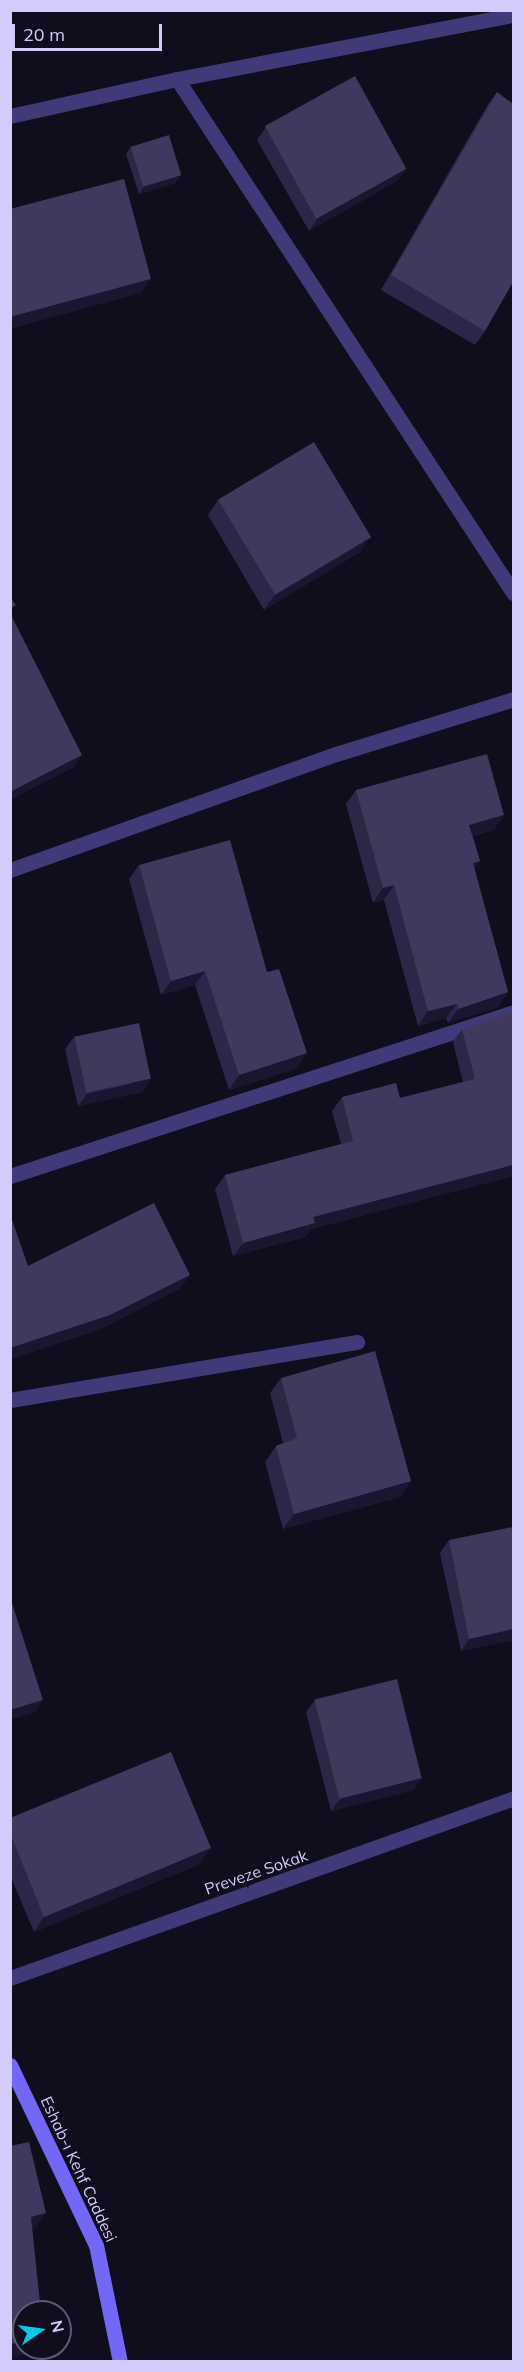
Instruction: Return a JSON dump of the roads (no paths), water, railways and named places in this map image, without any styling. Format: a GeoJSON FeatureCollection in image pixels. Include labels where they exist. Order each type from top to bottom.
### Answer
{"type":"FeatureCollection","features":[{"type":"Feature","properties":{"kind":"street"},"geometry":{"type":"LineString","coordinates":[[10,116],[177,79],[513,15]]}},
{"type":"Feature","properties":{"kind":"street"},"geometry":{"type":"LineString","coordinates":[[177,79],[513,594]]}},
{"type":"Feature","properties":{"kind":"street"},"geometry":{"type":"LineString","coordinates":[[10,870],[336,754],[513,699]]}},
{"type":"Feature","properties":{"kind":"street"},"geometry":{"type":"LineString","coordinates":[[10,1176],[513,1012]]}},
{"type":"Feature","properties":{"kind":"street"},"geometry":{"type":"LineString","coordinates":[[10,1400],[357,1342]]}},
{"type":"Feature","properties":{"kind":"street","name":"Preveze Sokak"},"geometry":{"type":"LineString","coordinates":[[10,1978],[513,1798]]}},
{"type":"Feature","properties":{"kind":"street","name":"Eshab-ı Kehf Caddesi"},"geometry":{"type":"LineString","coordinates":[[10,2065],[96,2245],[120,2361]]}}]}
